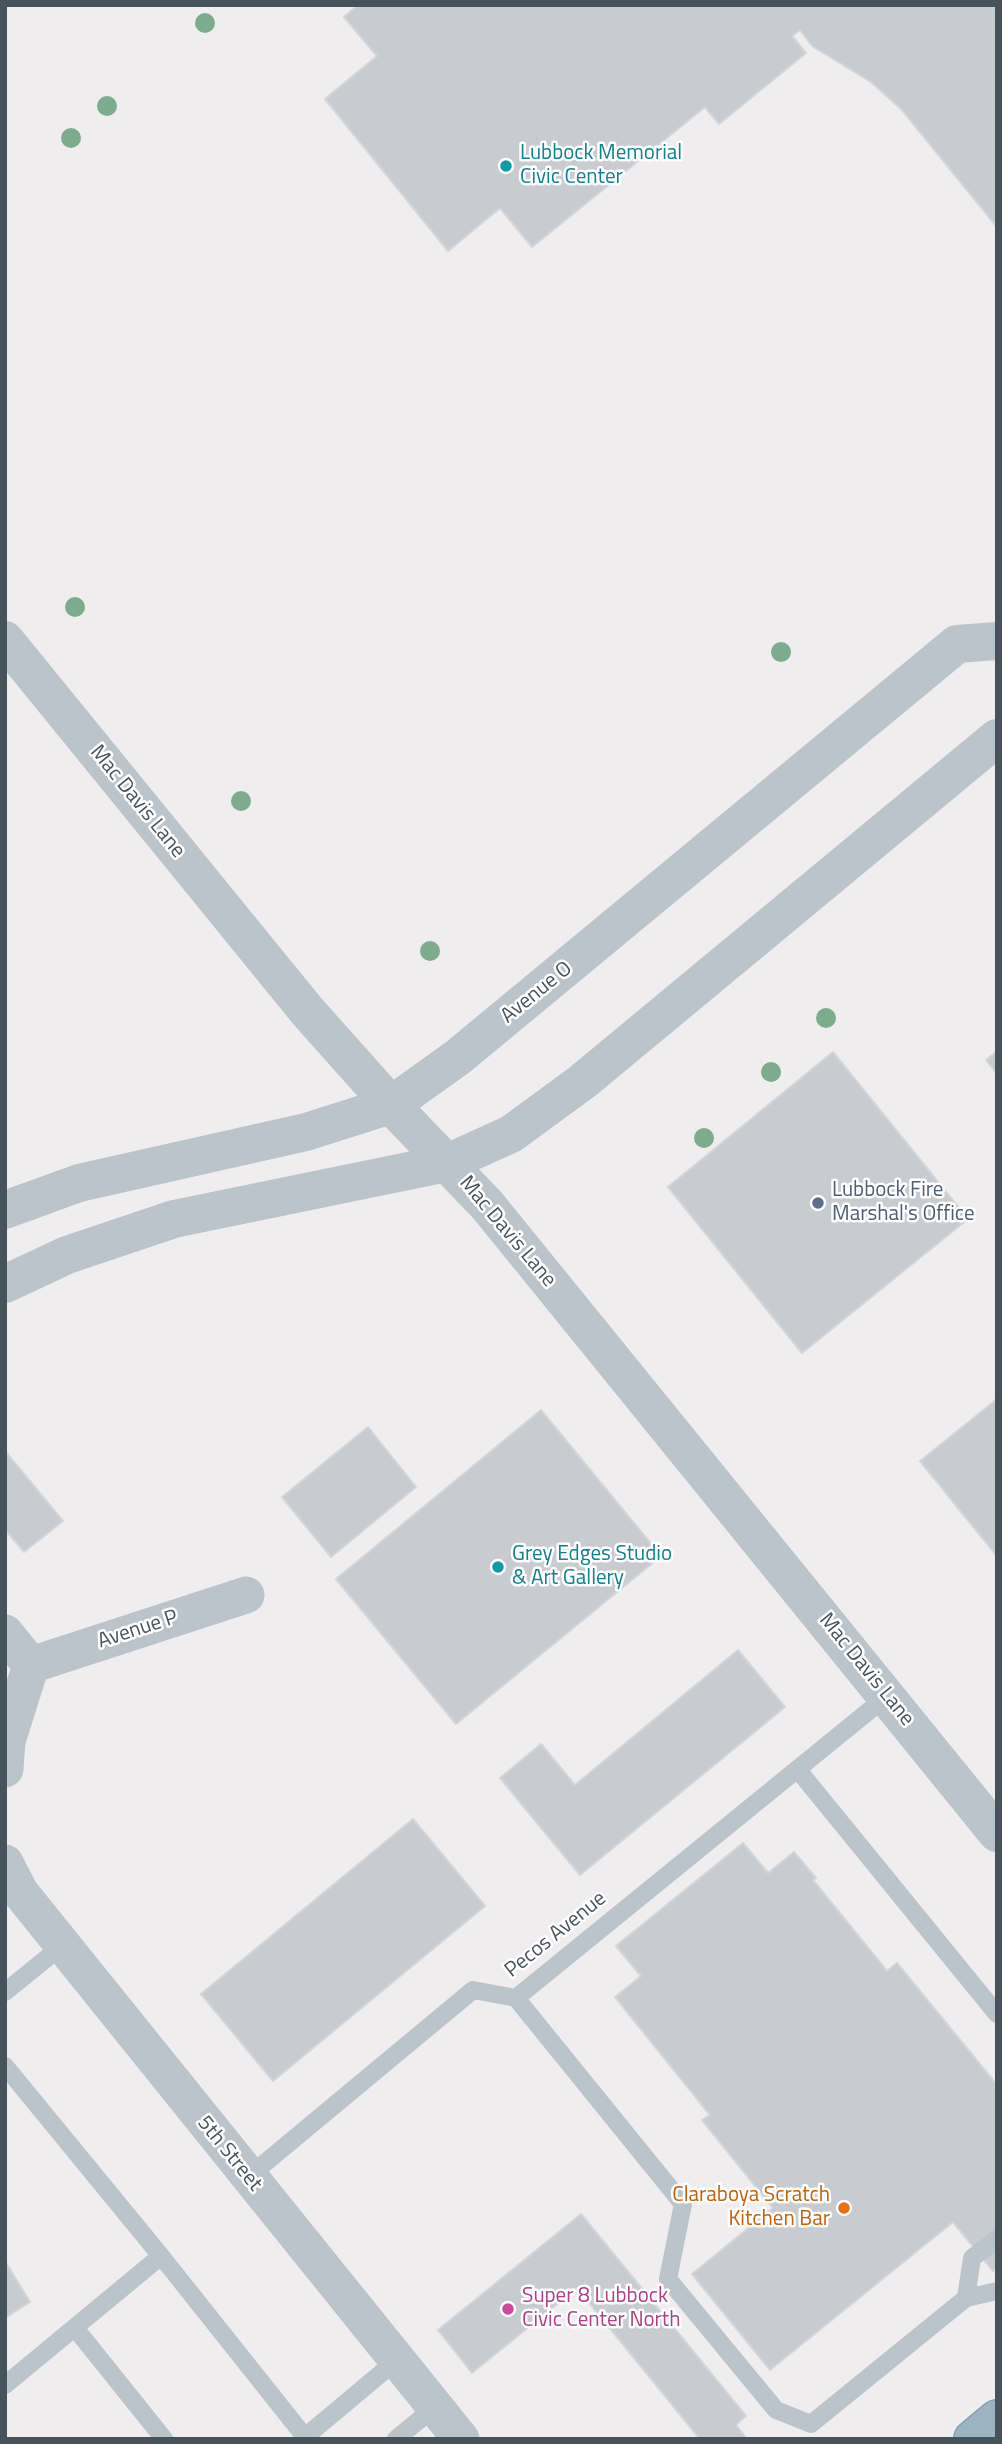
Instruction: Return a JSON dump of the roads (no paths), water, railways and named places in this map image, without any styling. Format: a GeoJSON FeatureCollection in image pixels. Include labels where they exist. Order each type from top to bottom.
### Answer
{"type":"FeatureCollection","features":[{"type":"Feature","properties":{"kind":"highway"},"geometry":{"type":"LineString","coordinates":[[973,2439],[997,2419]]}},
{"type":"Feature","properties":{"kind":"street","name":"Mac Davis Lane"},"geometry":{"type":"LineString","coordinates":[[5,640],[308,1012],[504,1226],[997,1833]]}},
{"type":"Feature","properties":{"kind":"street","name":"Avenue O"},"geometry":{"type":"LineString","coordinates":[[5,1210],[79,1184],[306,1132],[391,1105],[469,1049],[957,644],[997,641]]}},
{"type":"Feature","properties":{"kind":"street"},"geometry":{"type":"LineString","coordinates":[[5,1284],[67,1255],[174,1219],[447,1163],[511,1134],[582,1082],[997,738]]}},
{"type":"Feature","properties":{"kind":"street","name":"Avenue P"},"geometry":{"type":"LineString","coordinates":[[31,1665],[246,1595]]}},
{"type":"Feature","properties":{"kind":"street"},"geometry":{"type":"LineString","coordinates":[[5,1633],[31,1665],[7,1741],[5,1769]]}},
{"type":"Feature","properties":{"kind":"street","name":"5th Street"},"geometry":{"type":"LineString","coordinates":[[5,1863],[20,1892],[461,2439]]}},
{"type":"Feature","properties":{"kind":"lane"},"geometry":{"type":"LineString","coordinates":[[5,1691],[31,1665]]}},
{"type":"Feature","properties":{"kind":"lane","name":"Pecos Avenue"},"geometry":{"type":"LineString","coordinates":[[248,2178],[474,1990],[516,1998],[886,1697]]}},
{"type":"Feature","properties":{"kind":"lane"},"geometry":{"type":"LineString","coordinates":[[798,1770],[997,2014]]}},
{"type":"Feature","properties":{"kind":"lane"},"geometry":{"type":"LineString","coordinates":[[5,1992],[63,1945]]}},
{"type":"Feature","properties":{"kind":"lane"},"geometry":{"type":"LineString","coordinates":[[516,1998],[683,2203],[668,2279],[776,2410],[811,2424],[966,2298],[997,2291]]}},
{"type":"Feature","properties":{"kind":"lane"},"geometry":{"type":"LineString","coordinates":[[5,2066],[306,2438],[397,2360]]}},
{"type":"Feature","properties":{"kind":"lane"},"geometry":{"type":"LineString","coordinates":[[966,2298],[972,2258],[997,2239]]}},
{"type":"Feature","properties":{"kind":"lane"},"geometry":{"type":"LineString","coordinates":[[5,2385],[161,2256]]}},
{"type":"Feature","properties":{"kind":"lane"},"geometry":{"type":"LineString","coordinates":[[75,2328],[164,2439]]}},
{"type":"Feature","properties":{"kind":"lane"},"geometry":{"type":"LineString","coordinates":[[396,2439],[435,2407]]}},
{"type":"Feature","properties":{"kind":"place","name":"Lubbock Memorial Civic Center"},"geometry":{"type":"Point","coordinates":[506,166]}},
{"type":"Feature","properties":{"kind":"place","name":"Lubbock Fire Marshal's Office"},"geometry":{"type":"Point","coordinates":[818,1203]}},
{"type":"Feature","properties":{"kind":"place","name":"Grey Edges Studio & Art Gallery"},"geometry":{"type":"Point","coordinates":[498,1567]}},
{"type":"Feature","properties":{"kind":"place","name":"Claraboya Scratch Kitchen Bar"},"geometry":{"type":"Point","coordinates":[844,2208]}},
{"type":"Feature","properties":{"kind":"place","name":"Super 8 Lubbock Civic Center North"},"geometry":{"type":"Point","coordinates":[508,2309]}}]}
